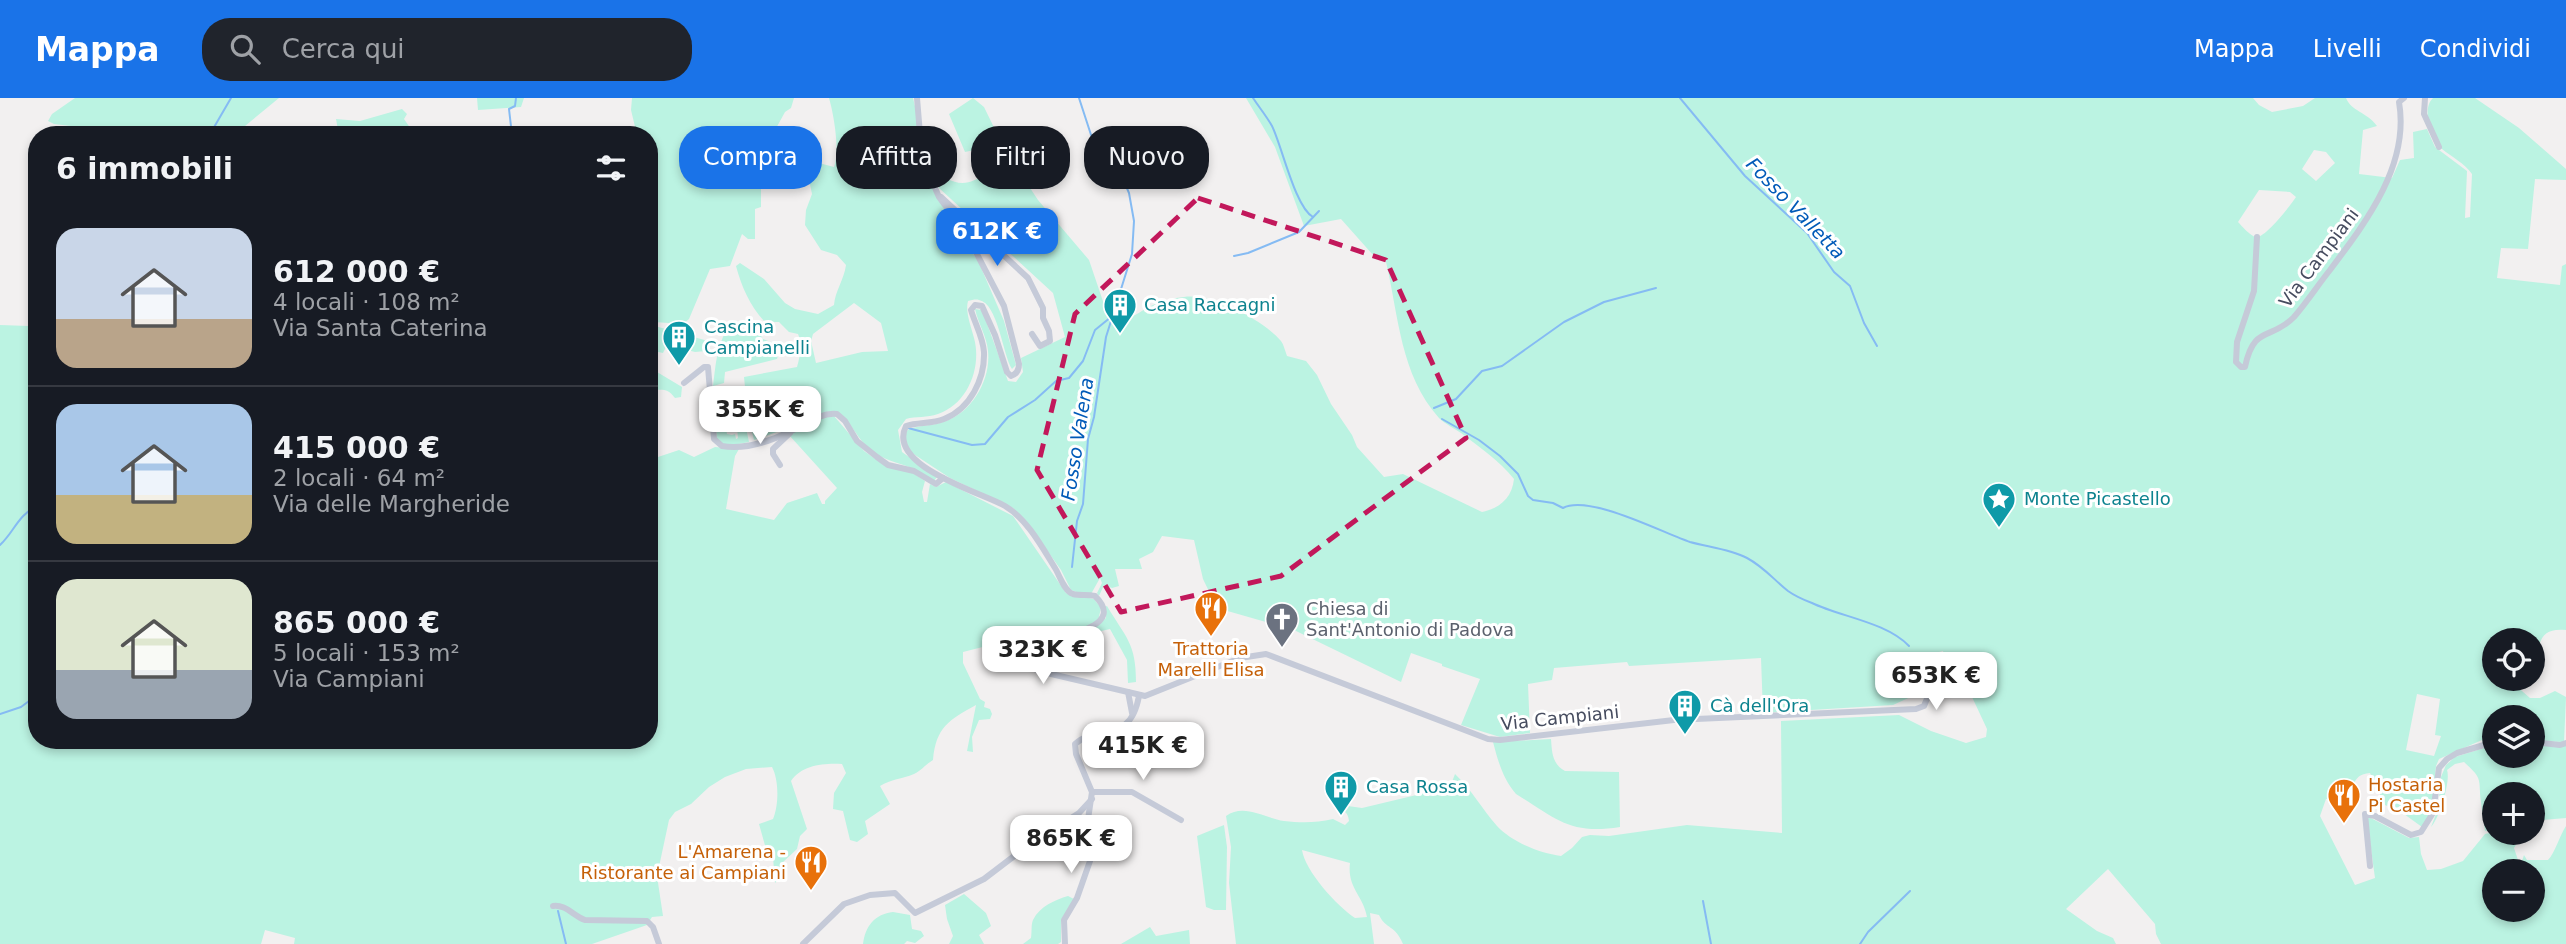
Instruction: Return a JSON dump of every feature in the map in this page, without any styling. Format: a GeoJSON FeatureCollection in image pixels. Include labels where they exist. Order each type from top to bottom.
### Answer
{"type":"FeatureCollection","features":[{"type":"Feature","properties":{"kind":"street"},"geometry":{"type":"LineString","coordinates":[[917,98],[925,159],[939,197],[946,200],[1028,278],[1043,308],[1050,341],[1040,346],[1032,334]]}},
{"type":"Feature","properties":{"kind":"street","name":"Via Campiani"},"geometry":{"type":"LineString","coordinates":[[2257,237],[2254,291],[2236,351],[2236,362],[2241,367],[2245,367],[2255,340],[2293,318],[2369,214],[2394,165],[2402,123],[2399,102],[2404,98]]}},
{"type":"Feature","properties":{"kind":"street"},"geometry":{"type":"LineString","coordinates":[[2424,98],[2424,114],[2438,147]]}},
{"type":"Feature","properties":{"kind":"street","name":"Via Campiani"},"geometry":{"type":"LineString","coordinates":[[939,197],[967,235],[1004,306],[1019,370],[1011,376],[1007,372],[982,306],[976,304],[972,308],[984,352],[980,381],[975,392],[956,412],[943,420],[904,425],[902,438],[908,453],[943,478],[999,503],[1016,514],[1052,562],[1068,591],[1095,596],[1103,609],[1102,619],[1086,631],[1018,646],[1010,651],[1011,659],[1015,663],[1144,696],[1249,656],[1266,654],[1488,739],[1512,739],[1674,720],[1916,709],[1924,706],[1940,667]]}},
{"type":"Feature","properties":{"kind":"street"},"geometry":{"type":"LineString","coordinates":[[684,383],[704,367],[708,367],[714,439],[718,444],[735,448],[791,432],[824,415],[836,414],[845,421],[857,442],[888,465],[914,471],[936,484],[943,478]]}},
{"type":"Feature","properties":{"kind":"street"},"geometry":{"type":"LineString","coordinates":[[780,465],[773,449],[791,432]]}},
{"type":"Feature","properties":{"kind":"street"},"geometry":{"type":"LineString","coordinates":[[1132,692],[1136,709],[1132,713]]}},
{"type":"Feature","properties":{"kind":"street"},"geometry":{"type":"LineString","coordinates":[[1065,944],[1062,926],[1077,898],[1090,861],[1086,833],[1092,796],[1076,754],[1075,744],[1082,739],[1120,729],[1129,721],[1132,713],[1132,692]]}},
{"type":"Feature","properties":{"kind":"street"},"geometry":{"type":"LineString","coordinates":[[1488,739],[1490,749]]}},
{"type":"Feature","properties":{"kind":"street"},"geometry":{"type":"LineString","coordinates":[[2545,743],[2566,743]]}},
{"type":"Feature","properties":{"kind":"street"},"geometry":{"type":"LineString","coordinates":[[2370,866],[2365,814],[2375,816],[2412,835],[2421,832],[2433,813],[2439,768],[2457,753],[2482,745]]}},
{"type":"Feature","properties":{"kind":"street"},"geometry":{"type":"LineString","coordinates":[[803,944],[844,904],[860,898],[895,893],[915,913],[958,894],[984,879],[1030,844],[1072,819],[1092,796],[1132,792],[1181,820]]}},
{"type":"Feature","properties":{"kind":"street"},"geometry":{"type":"LineString","coordinates":[[553,906],[563,906],[585,920],[647,921],[653,927],[659,944]]}},
{"type":"Feature","properties":{"kind":"highlighted area"},"geometry":{"type":"Polygon","coordinates":[[[1198,198],[1386,260],[1466,438],[1281,576],[1121,612],[1037,470],[1075,314],[1198,198]]]}},
{"type":"Feature","properties":{"kind":"green space"},"geometry":{"type":"Polygon","coordinates":[[[75,98],[279,98],[245,126],[71,126],[48,121],[52,114],[75,98]]]}},
{"type":"Feature","properties":{"kind":"green space"},"geometry":{"type":"Polygon","coordinates":[[[477,98],[524,98],[521,107],[478,110],[477,98]]]}},
{"type":"Feature","properties":{"kind":"green space"},"geometry":{"type":"Polygon","coordinates":[[[632,98],[794,98],[791,108],[785,112],[777,126],[679,126],[679,189],[761,189],[761,207],[755,209],[755,239],[748,239],[742,234],[730,266],[710,269],[689,319],[683,324],[658,322],[658,126],[635,126],[631,110],[632,98]]]}},
{"type":"Feature","properties":{"kind":"green space"},"geometry":{"type":"Polygon","coordinates":[[[829,98],[913,98],[920,126],[836,126],[836,133],[829,98]]]}},
{"type":"Feature","properties":{"kind":"green space"},"geometry":{"type":"Polygon","coordinates":[[[973,98],[984,107],[993,126],[971,126],[971,151],[965,152],[957,126],[954,126],[949,114],[973,98]]]}},
{"type":"Feature","properties":{"kind":"green space"},"geometry":{"type":"Polygon","coordinates":[[[1246,98],[2253,98],[2272,112],[2303,106],[2315,98],[2346,98],[2377,126],[2363,130],[2359,174],[2392,178],[2400,160],[2414,158],[2413,132],[2427,129],[2435,147],[2467,171],[2465,218],[2470,217],[2472,174],[2438,144],[2429,124],[2428,109],[2433,98],[2475,98],[2519,128],[2566,169],[2566,180],[2535,179],[2528,249],[2501,248],[2497,278],[2560,285],[2562,266],[2566,264],[2566,630],[2551,631],[2545,635],[2545,628],[2482,628],[2482,691],[2522,691],[2530,698],[2540,698],[2555,691],[2566,697],[2564,742],[2545,741],[2545,705],[2482,705],[2482,740],[2439,759],[2432,810],[2422,827],[2385,805],[2370,773],[2356,780],[2348,804],[2340,803],[2336,798],[2326,799],[2320,816],[2355,885],[2375,878],[2367,820],[2369,817],[2409,838],[2419,837],[2427,870],[2441,869],[2463,861],[2482,838],[2482,845],[2516,845],[2514,848],[2518,859],[2482,859],[2482,922],[2545,922],[2545,860],[2553,853],[2566,826],[2566,944],[2161,944],[2155,924],[2108,869],[2066,909],[2097,931],[2113,938],[2116,944],[1403,944],[1397,933],[1379,915],[1370,913],[1374,944],[1236,944],[1229,883],[1231,847],[1226,816],[1233,812],[1254,812],[1296,822],[1333,819],[1345,825],[1349,821],[1348,815],[1335,809],[1334,804],[1362,808],[1450,787],[1455,774],[1503,832],[1526,846],[1553,855],[1561,856],[1582,837],[1590,835],[1609,836],[1687,825],[1782,833],[1781,721],[1899,715],[1931,731],[1966,743],[1986,737],[1987,729],[1965,682],[1946,672],[1943,651],[1935,653],[1915,695],[1893,705],[1763,713],[1761,658],[1629,666],[1627,662],[1554,668],[1552,680],[1528,684],[1530,733],[1500,737],[1461,725],[1480,679],[1411,653],[1401,682],[1294,630],[1217,608],[1203,579],[1194,540],[1162,536],[1153,552],[1139,559],[1142,569],[1115,569],[1119,586],[1112,588],[1104,585],[1099,596],[1097,593],[1102,583],[1100,578],[1091,594],[1071,590],[1061,570],[1027,522],[1013,508],[950,478],[912,453],[905,444],[905,432],[941,423],[956,416],[978,393],[986,372],[988,351],[975,309],[982,310],[1008,381],[1016,382],[1023,372],[1021,358],[1065,337],[1053,293],[940,189],[957,189],[957,182],[971,182],[971,189],[1031,189],[1089,260],[1109,319],[1115,309],[1119,309],[1123,318],[1127,318],[1157,304],[1184,297],[1208,299],[1250,317],[1273,333],[1282,343],[1287,356],[1306,361],[1317,375],[1357,447],[1384,477],[1403,474],[1482,512],[1494,508],[1508,497],[1514,479],[1489,454],[1441,420],[1426,401],[1416,383],[1403,344],[1386,262],[1373,255],[1341,219],[1304,226],[1275,147],[1246,98]],[[2314,150],[2302,169],[2316,181],[2335,163],[2326,152],[2314,150]],[[2259,190],[2238,222],[2256,237],[2265,233],[2277,221],[2296,197],[2290,192],[2259,190]],[[2417,694],[2406,750],[2434,756],[2441,736],[2435,735],[2440,699],[2417,694]],[[1302,850],[1304,858],[1331,897],[1355,918],[1367,917],[1351,879],[1350,863],[1302,850]]]}},
{"type":"Feature","properties":{"kind":"green space"},"geometry":{"type":"Polygon","coordinates":[[[402,109],[407,114],[404,119],[409,126],[337,126],[336,119],[360,121],[402,109]]]}},
{"type":"Feature","properties":{"kind":"green space"},"geometry":{"type":"Polygon","coordinates":[[[836,160],[836,189],[935,189],[937,197],[979,263],[1004,321],[1016,365],[1012,369],[991,310],[986,303],[979,300],[968,301],[976,361],[965,393],[948,409],[934,415],[906,419],[898,430],[902,452],[937,477],[934,481],[916,470],[873,452],[835,411],[754,440],[748,416],[744,377],[797,367],[800,342],[798,334],[789,332],[779,322],[765,322],[747,296],[736,266],[740,263],[764,279],[785,303],[795,309],[818,314],[834,305],[846,265],[837,255],[821,250],[805,225],[811,189],[822,189],[822,164],[834,167],[836,160]],[[854,303],[813,334],[811,341],[816,363],[862,352],[888,351],[881,323],[854,303]]]}},
{"type":"Feature","properties":{"kind":"green space"},"geometry":{"type":"Polygon","coordinates":[[[0,325],[28,326],[28,749],[658,749],[658,457],[679,450],[694,457],[715,447],[739,449],[735,456],[726,509],[774,520],[787,503],[817,493],[822,504],[825,504],[837,488],[789,435],[825,416],[834,416],[864,451],[887,467],[913,473],[925,481],[922,492],[924,502],[927,502],[930,484],[936,487],[946,482],[1013,516],[1066,593],[1094,599],[1101,608],[1098,621],[1085,628],[1035,640],[1034,634],[963,652],[963,663],[980,699],[985,702],[984,707],[990,709],[992,714],[990,719],[979,720],[972,737],[973,752],[967,751],[976,705],[951,720],[941,732],[933,760],[914,774],[880,786],[890,804],[865,821],[868,834],[857,842],[850,840],[843,811],[833,809],[834,793],[846,773],[842,764],[814,766],[801,771],[791,781],[807,829],[800,836],[797,849],[782,863],[781,876],[775,883],[773,857],[766,849],[759,824],[773,819],[775,813],[777,785],[772,767],[746,769],[709,787],[691,804],[675,812],[669,820],[657,876],[663,916],[652,917],[647,925],[592,944],[294,944],[295,938],[265,930],[261,944],[0,944],[0,325]]]}},
{"type":"Feature","properties":{"kind":"green space"},"geometry":{"type":"Polygon","coordinates":[[[658,327],[708,341],[706,351],[695,352],[667,345],[663,353],[658,352],[658,327]]]}},
{"type":"Feature","properties":{"kind":"green space"},"geometry":{"type":"Polygon","coordinates":[[[756,328],[763,339],[781,346],[777,359],[725,372],[724,383],[713,386],[718,351],[726,330],[756,328]]]}},
{"type":"Feature","properties":{"kind":"green space"},"geometry":{"type":"Polygon","coordinates":[[[658,373],[682,387],[681,397],[675,398],[664,390],[658,390],[658,373]]]}},
{"type":"Feature","properties":{"kind":"green space"},"geometry":{"type":"Polygon","coordinates":[[[713,386],[717,430],[726,429],[727,434],[735,434],[736,439],[737,427],[745,423],[749,442],[728,446],[717,442],[713,386]]]}},
{"type":"Feature","properties":{"kind":"green space"},"geometry":{"type":"Polygon","coordinates":[[[1107,606],[1132,649],[1136,682],[1128,683],[1127,660],[1110,629],[1018,650],[1019,662],[1012,654],[1017,648],[1091,630],[1106,618],[1104,607],[1107,606]]]}},
{"type":"Feature","properties":{"kind":"green space"},"geometry":{"type":"Polygon","coordinates":[[[1551,739],[1555,761],[1565,771],[1619,772],[1620,827],[1576,827],[1554,818],[1511,788],[1504,776],[1493,742],[1551,739]]]}},
{"type":"Feature","properties":{"kind":"green space"},"geometry":{"type":"Polygon","coordinates":[[[2545,745],[2566,746],[2566,818],[2545,820],[2545,782],[2482,782],[2482,812],[2479,780],[2464,762],[2447,770],[2444,800],[2431,827],[2438,809],[2441,777],[2446,765],[2455,757],[2482,749],[2482,768],[2545,768],[2545,745]]]}},
{"type":"Feature","properties":{"kind":"green space"},"geometry":{"type":"Polygon","coordinates":[[[1224,825],[1227,847],[1226,910],[1214,910],[1206,907],[1197,836],[1224,825]]]}},
{"type":"Feature","properties":{"kind":"green space"},"geometry":{"type":"Polygon","coordinates":[[[964,894],[986,913],[991,926],[979,935],[984,944],[949,944],[953,936],[945,905],[964,894]]]}},
{"type":"Feature","properties":{"kind":"green space"},"geometry":{"type":"Polygon","coordinates":[[[1068,896],[1074,899],[1061,920],[1061,942],[1023,944],[1031,938],[1032,922],[1036,915],[1044,907],[1068,896]]]}},
{"type":"Feature","properties":{"kind":"green space"},"geometry":{"type":"Polygon","coordinates":[[[893,912],[910,915],[912,929],[921,931],[924,936],[915,943],[907,941],[904,944],[863,944],[872,922],[881,915],[893,912]]]}},
{"type":"Feature","properties":{"kind":"green space"},"geometry":{"type":"Polygon","coordinates":[[[1150,927],[1156,936],[1189,930],[1190,944],[1121,944],[1150,927]]]}},
{"type":"Feature","properties":{"kind":"waterway"},"geometry":{"type":"LineString","coordinates":[[215,126],[231,98]]}},
{"type":"Feature","properties":{"kind":"waterway"},"geometry":{"type":"LineString","coordinates":[[511,126],[509,109],[515,106],[516,98]]}},
{"type":"Feature","properties":{"kind":"waterway","name":"Fosso Valena"},"geometry":{"type":"LineString","coordinates":[[1072,567],[1077,521],[1083,504],[1088,439],[1106,337],[1132,254],[1134,221],[1129,193],[1120,172],[1094,144],[1079,98]]}},
{"type":"Feature","properties":{"kind":"waterway"},"geometry":{"type":"LineString","coordinates":[[1253,98],[1272,126],[1300,201],[1313,217]]}},
{"type":"Feature","properties":{"kind":"waterway","name":"Fosso Valletta"},"geometry":{"type":"LineString","coordinates":[[1680,98],[1745,176],[1807,233],[1834,272],[1850,286],[1864,323],[1877,346]]}},
{"type":"Feature","properties":{"kind":"waterway"},"geometry":{"type":"LineString","coordinates":[[1234,256],[1299,232],[1319,211]]}},
{"type":"Feature","properties":{"kind":"waterway"},"geometry":{"type":"LineString","coordinates":[[1434,408],[1456,399],[1482,371],[1502,366],[1564,322],[1604,302],[1656,288]]}},
{"type":"Feature","properties":{"kind":"waterway","name":"Fosso Valena"},"geometry":{"type":"LineString","coordinates":[[908,428],[972,445],[985,444],[1008,417],[1035,400],[1056,381],[1069,378],[1083,361],[1095,330],[1111,317]]}},
{"type":"Feature","properties":{"kind":"waterway"},"geometry":{"type":"LineString","coordinates":[[1442,419],[1479,440],[1500,456],[1518,474],[1528,496],[1533,500],[1553,503],[1563,508],[1575,505],[1607,510],[1690,542],[1740,555],[1759,565],[1797,596],[1888,631],[1909,646]]}},
{"type":"Feature","properties":{"kind":"waterway"},"geometry":{"type":"LineString","coordinates":[[0,545],[28,512]]}},
{"type":"Feature","properties":{"kind":"waterway"},"geometry":{"type":"LineString","coordinates":[[0,714],[28,702]]}},
{"type":"Feature","properties":{"kind":"waterway"},"geometry":{"type":"LineString","coordinates":[[1860,944],[1868,932],[1910,891]]}},
{"type":"Feature","properties":{"kind":"waterway"},"geometry":{"type":"LineString","coordinates":[[1703,901],[1711,944]]}},
{"type":"Feature","properties":{"kind":"waterway"},"geometry":{"type":"LineString","coordinates":[[558,911],[566,944]]}},
{"type":"Feature","properties":{"kind":"place","name":"Casa Raccagni"},"geometry":{"type":"Point","coordinates":[1120,335]}},
{"type":"Feature","properties":{"kind":"place","name":"Cascina Campianelli"},"geometry":{"type":"Point","coordinates":[679,367]}},
{"type":"Feature","properties":{"kind":"place","name":"Monte Picastello"},"geometry":{"type":"Point","coordinates":[1999,529]}},
{"type":"Feature","properties":{"kind":"place","name":"Trattoria Marelli Elisa"},"geometry":{"type":"Point","coordinates":[1211,638]}},
{"type":"Feature","properties":{"kind":"place","name":"Chiesa di Sant'Antonio di Padova"},"geometry":{"type":"Point","coordinates":[1282,649]}},
{"type":"Feature","properties":{"kind":"place","name":"Cà dell'Ora"},"geometry":{"type":"Point","coordinates":[1685,736]}},
{"type":"Feature","properties":{"kind":"place","name":"Casa Rossa"},"geometry":{"type":"Point","coordinates":[1341,817]}},
{"type":"Feature","properties":{"kind":"place","name":"Hostaria Pi Castel"},"geometry":{"type":"Point","coordinates":[2344,825]}},
{"type":"Feature","properties":{"kind":"place","name":"L'Amarena - Ristorante ai Campiani"},"geometry":{"type":"Point","coordinates":[811,892]}}]}
